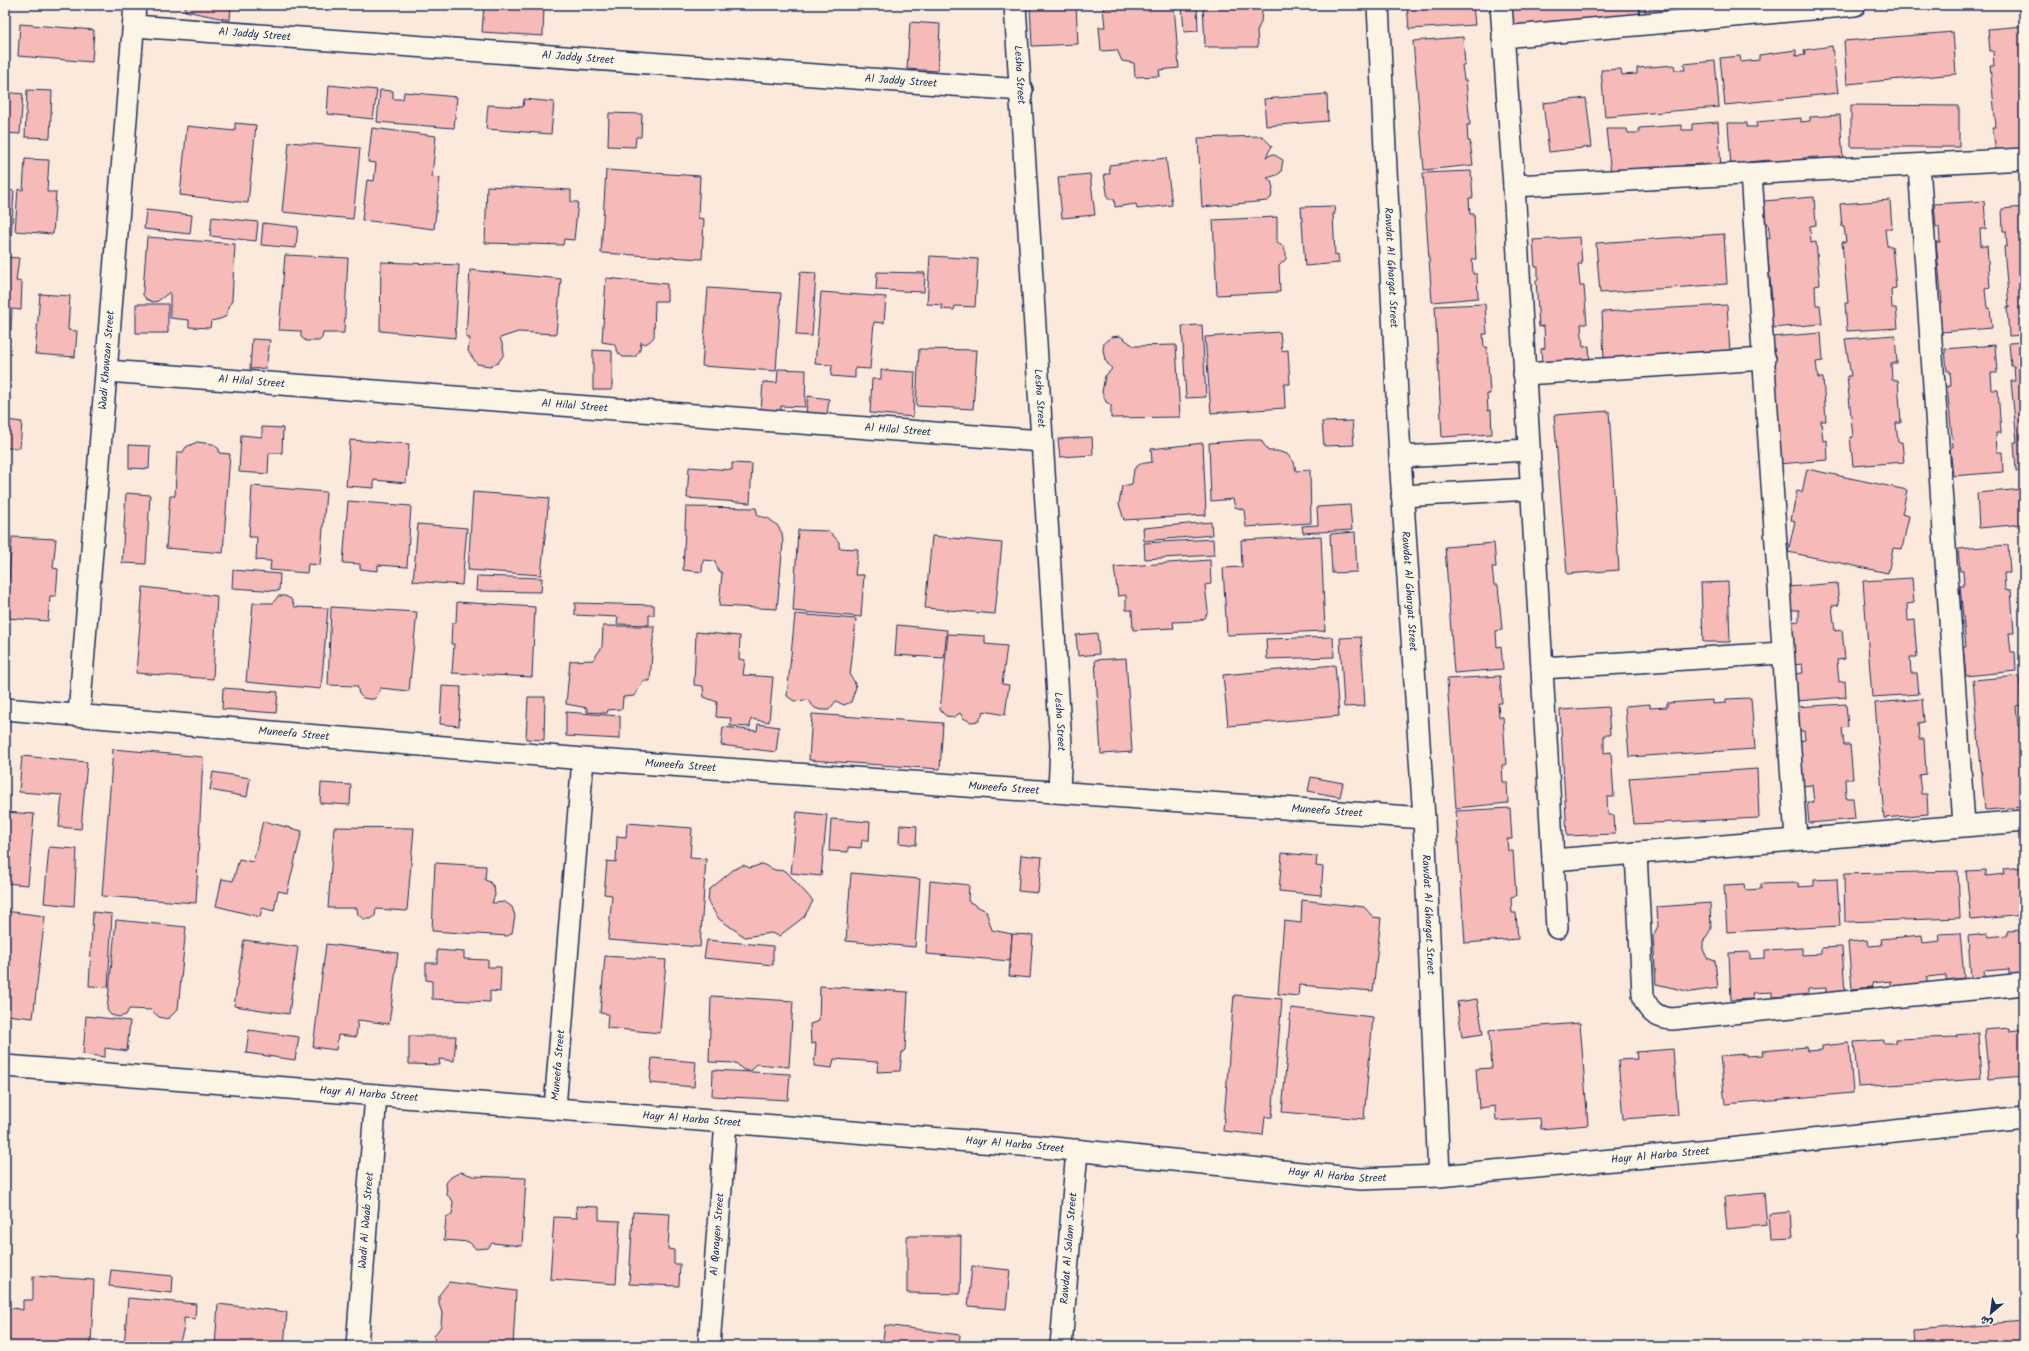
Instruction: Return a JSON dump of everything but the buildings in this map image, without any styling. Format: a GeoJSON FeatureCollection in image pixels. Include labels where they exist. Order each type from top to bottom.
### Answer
{"type":"FeatureCollection","features":[{"type":"Feature","properties":{"kind":"street","name":"Wadi Khawzan Street"},"geometry":{"type":"LineString","coordinates":[[79,714],[135,5]]}},
{"type":"Feature","properties":{"kind":"street","name":"Lesha Street"},"geometry":{"type":"LineString","coordinates":[[1015,5],[1022,90],[1061,744],[1059,792]]}},
{"type":"Feature","properties":{"kind":"street","name":"Rawdat Al Ghargat Street"},"geometry":{"type":"LineString","coordinates":[[1378,5],[1402,496],[1424,818],[1440,1176]]}},
{"type":"Feature","properties":{"kind":"street"},"geometry":{"type":"LineString","coordinates":[[1501,5],[1514,186],[1528,450],[1557,928]]}},
{"type":"Feature","properties":{"kind":"street"},"geometry":{"type":"LineString","coordinates":[[1503,37],[1855,5]]}},
{"type":"Feature","properties":{"kind":"street","name":"Al Jaddy Street"},"geometry":{"type":"LineString","coordinates":[[134,26],[1022,90]]}},
{"type":"Feature","properties":{"kind":"street"},"geometry":{"type":"LineString","coordinates":[[1514,186],[2024,159]]}},
{"type":"Feature","properties":{"kind":"street"},"geometry":{"type":"LineString","coordinates":[[1919,165],[1964,826]]}},
{"type":"Feature","properties":{"kind":"street"},"geometry":{"type":"LineString","coordinates":[[1751,174],[1782,653],[1796,839]]}},
{"type":"Feature","properties":{"kind":"street"},"geometry":{"type":"LineString","coordinates":[[1524,374],[1764,359]]}},
{"type":"Feature","properties":{"kind":"street","name":"Al Hilal Street"},"geometry":{"type":"LineString","coordinates":[[107,371],[1042,441]]}},
{"type":"Feature","properties":{"kind":"street"},"geometry":{"type":"LineString","coordinates":[[1400,456],[1528,450]]}},
{"type":"Feature","properties":{"kind":"street"},"geometry":{"type":"LineString","coordinates":[[1402,496],[1531,489]]}},
{"type":"Feature","properties":{"kind":"street"},"geometry":{"type":"LineString","coordinates":[[1542,668],[1782,653]]}},
{"type":"Feature","properties":{"kind":"street","name":"Muneefa Street"},"geometry":{"type":"LineString","coordinates":[[5,709],[79,714],[583,759],[1424,818]]}},
{"type":"Feature","properties":{"kind":"street","name":"Muneefa Street"},"geometry":{"type":"LineString","coordinates":[[555,1108],[583,759]]}},
{"type":"Feature","properties":{"kind":"street"},"geometry":{"type":"LineString","coordinates":[[1553,860],[2024,820]]}},
{"type":"Feature","properties":{"kind":"street"},"geometry":{"type":"LineString","coordinates":[[1636,853],[1643,995],[1648,1008],[1658,1016],[1672,1019],[2024,984]]}},
{"type":"Feature","properties":{"kind":"street","name":"Hayr Al Harba Street"},"geometry":{"type":"LineString","coordinates":[[5,1066],[1078,1150],[1361,1179],[1440,1176],[1710,1151],[2024,1117]]}},
{"type":"Feature","properties":{"kind":"street","name":"Wadi Al Waab Street"},"geometry":{"type":"LineString","coordinates":[[357,1346],[376,1095]]}},
{"type":"Feature","properties":{"kind":"street","name":"Al Qarayen Street"},"geometry":{"type":"LineString","coordinates":[[709,1346],[726,1122]]}},
{"type":"Feature","properties":{"kind":"street","name":"Rawdat Al Salam Street"},"geometry":{"type":"LineString","coordinates":[[1061,1346],[1078,1150]]}}]}
